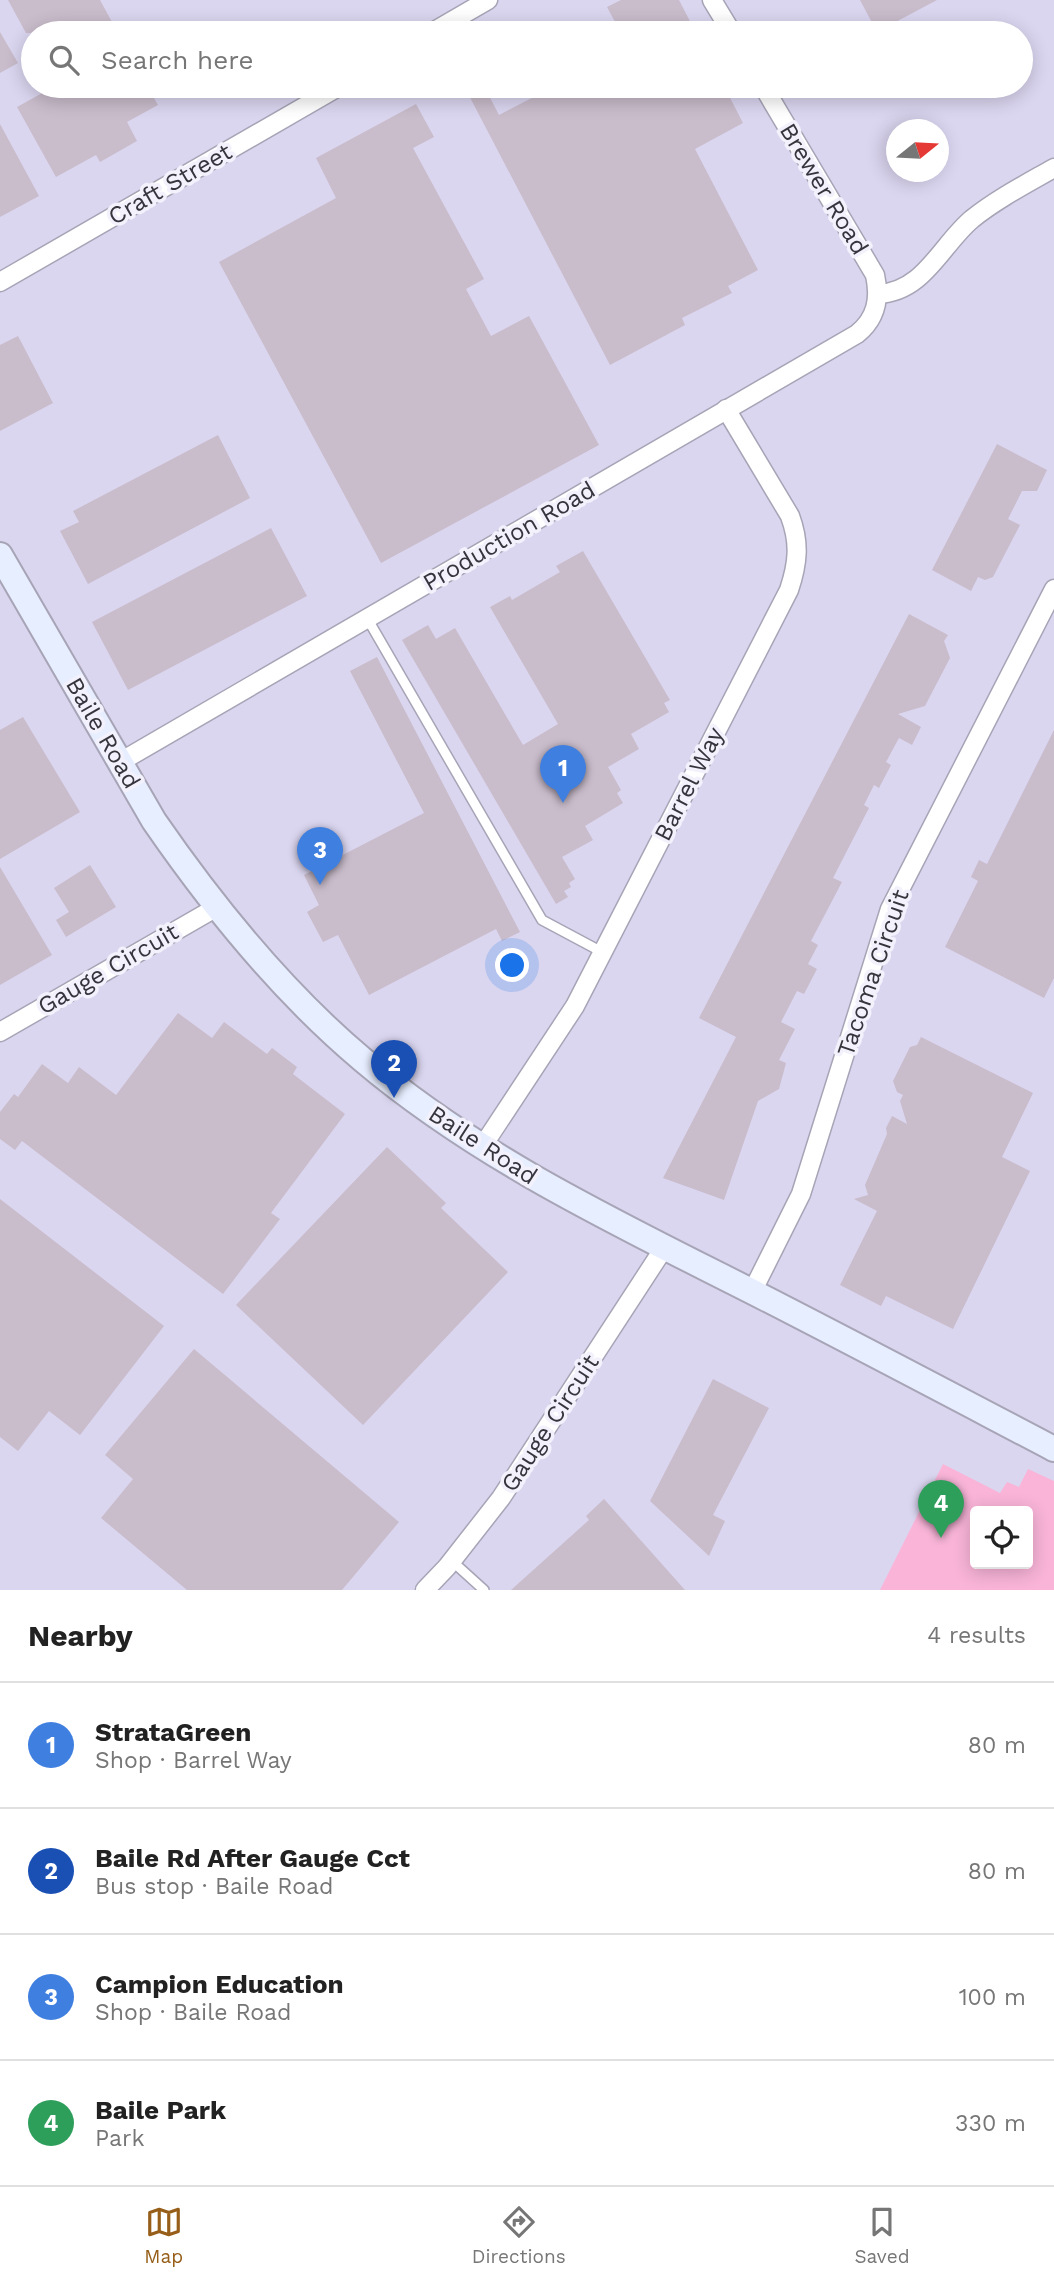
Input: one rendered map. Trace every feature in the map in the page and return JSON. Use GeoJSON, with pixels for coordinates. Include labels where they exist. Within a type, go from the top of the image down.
{"type":"FeatureCollection","features":[{"type":"Feature","properties":{"kind":"street"},"geometry":{"type":"LineString","coordinates":[[452,21],[488,0]]}},
{"type":"Feature","properties":{"kind":"street"},"geometry":{"type":"LineString","coordinates":[[712,0],[725,21]]}},
{"type":"Feature","properties":{"kind":"street","name":"Craft Street"},"geometry":{"type":"LineString","coordinates":[[0,282],[319,98]]}},
{"type":"Feature","properties":{"kind":"street","name":"Brewer Road"},"geometry":{"type":"LineString","coordinates":[[770,98],[875,275],[878,294]]}},
{"type":"Feature","properties":{"kind":"street"},"geometry":{"type":"LineString","coordinates":[[878,294],[889,294],[906,288],[922,276],[971,220],[1054,168]]}},
{"type":"Feature","properties":{"kind":"street","name":"Production Road"},"geometry":{"type":"LineString","coordinates":[[120,762],[857,334],[873,316],[878,294]]}},
{"type":"Feature","properties":{"kind":"street","name":"Barrel Way"},"geometry":{"type":"LineString","coordinates":[[482,1147],[564,1023],[789,590],[796,567],[797,534],[790,516],[726,409]]}},
{"type":"Feature","properties":{"kind":"street","name":"Baile Road"},"geometry":{"type":"LineString","coordinates":[[0,555],[155,821],[216,906],[290,990],[362,1059],[419,1104],[529,1176],[1054,1449]]}},
{"type":"Feature","properties":{"kind":"street","name":"Tacoma Circuit"},"geometry":{"type":"LineString","coordinates":[[752,1292],[802,1194],[890,909],[1054,589]]}},
{"type":"Feature","properties":{"kind":"street","name":"Gauge Circuit"},"geometry":{"type":"LineString","coordinates":[[0,1032],[216,906]]}},
{"type":"Feature","properties":{"kind":"street","name":"Gauge Circuit"},"geometry":{"type":"LineString","coordinates":[[430,1588],[501,1498],[664,1248]]}},
{"type":"Feature","properties":{"kind":"lane"},"geometry":{"type":"LineString","coordinates":[[367,618],[542,920],[602,952]]}},
{"type":"Feature","properties":{"kind":"lane"},"geometry":{"type":"LineString","coordinates":[[452,1560],[484,1590]]}},
{"type":"Feature","properties":{"kind":"shaded area"},"geometry":{"type":"Polygon","coordinates":[[[0,0],[1054,0],[1054,1590],[0,1590],[0,0]]]}},
{"type":"Feature","properties":{"kind":"shaded area"},"geometry":{"type":"Polygon","coordinates":[[[943,1464],[1000,1493],[1007,1482],[1019,1487],[1028,1469],[1054,1481],[1054,1590],[880,1590],[943,1464]]]}},
{"type":"Feature","properties":{"kind":"building"},"geometry":{"type":"Polygon","coordinates":[[[8,0],[100,0],[111,21],[21,21],[21,24],[8,0]]]}},
{"type":"Feature","properties":{"kind":"building"},"geometry":{"type":"Polygon","coordinates":[[[621,0],[679,0],[690,21],[615,21],[607,7],[621,0]]]}},
{"type":"Feature","properties":{"kind":"building"},"geometry":{"type":"Polygon","coordinates":[[[860,0],[937,0],[898,21],[871,21],[860,0]]]}},
{"type":"Feature","properties":{"kind":"building"},"geometry":{"type":"Polygon","coordinates":[[[0,32],[18,63],[0,73],[0,32]]]}},
{"type":"Feature","properties":{"kind":"building"},"geometry":{"type":"Polygon","coordinates":[[[33,98],[154,98],[158,105],[127,122],[137,141],[100,162],[96,155],[56,177],[17,107],[33,98]]]}},
{"type":"Feature","properties":{"kind":"building"},"geometry":{"type":"Polygon","coordinates":[[[470,98],[490,98],[499,115],[532,98],[730,98],[743,123],[695,149],[758,270],[728,286],[732,293],[682,318],[685,325],[610,365],[470,98]]]}},
{"type":"Feature","properties":{"kind":"building"},"geometry":{"type":"Polygon","coordinates":[[[416,104],[434,137],[413,148],[484,279],[466,289],[491,336],[529,316],[599,445],[381,563],[219,262],[336,198],[316,158],[416,104]]]}},
{"type":"Feature","properties":{"kind":"building"},"geometry":{"type":"Polygon","coordinates":[[[0,124],[39,196],[0,217],[0,124]]]}},
{"type":"Feature","properties":{"kind":"building"},"geometry":{"type":"Polygon","coordinates":[[[18,336],[53,403],[0,431],[0,345],[18,336]]]}},
{"type":"Feature","properties":{"kind":"building"},"geometry":{"type":"Polygon","coordinates":[[[218,435],[250,498],[88,584],[60,531],[79,522],[73,511],[218,435]]]}},
{"type":"Feature","properties":{"kind":"building"},"geometry":{"type":"Polygon","coordinates":[[[997,444],[1047,470],[1037,491],[1022,491],[1008,519],[1020,525],[993,577],[985,580],[978,577],[971,591],[932,570],[997,444]]]}},
{"type":"Feature","properties":{"kind":"building"},"geometry":{"type":"Polygon","coordinates":[[[271,528],[307,596],[128,690],[92,622],[271,528]]]}},
{"type":"Feature","properties":{"kind":"building"},"geometry":{"type":"Polygon","coordinates":[[[583,551],[670,700],[664,703],[669,712],[631,734],[639,749],[608,767],[621,790],[617,793],[623,803],[585,826],[593,840],[562,857],[575,879],[569,883],[571,887],[564,891],[568,897],[556,904],[402,640],[428,625],[436,639],[455,628],[523,745],[558,724],[490,607],[510,596],[512,600],[560,572],[556,566],[583,551]]]}},
{"type":"Feature","properties":{"kind":"building"},"geometry":{"type":"Polygon","coordinates":[[[909,614],[948,635],[944,641],[950,658],[925,706],[898,714],[921,727],[912,745],[899,738],[886,762],[891,765],[879,788],[874,785],[864,805],[869,808],[833,878],[842,882],[811,941],[818,945],[808,964],[817,969],[804,994],[797,991],[781,1022],[795,1029],[779,1060],[786,1063],[779,1089],[758,1101],[724,1200],[663,1178],[736,1037],[699,1018],[909,614]]]}},
{"type":"Feature","properties":{"kind":"building"},"geometry":{"type":"Polygon","coordinates":[[[377,657],[520,932],[502,941],[496,929],[369,995],[338,935],[323,942],[307,912],[319,905],[304,875],[424,813],[350,671],[377,657]]]}},
{"type":"Feature","properties":{"kind":"building"},"geometry":{"type":"Polygon","coordinates":[[[23,717],[80,812],[0,859],[0,730],[23,717]]]}},
{"type":"Feature","properties":{"kind":"building"},"geometry":{"type":"Polygon","coordinates":[[[1054,730],[1054,978],[1044,998],[945,947],[978,881],[971,877],[979,860],[987,864],[1054,730]]]}},
{"type":"Feature","properties":{"kind":"building"},"geometry":{"type":"Polygon","coordinates":[[[90,865],[116,907],[66,937],[56,920],[69,912],[54,888],[90,865]]]}},
{"type":"Feature","properties":{"kind":"building"},"geometry":{"type":"Polygon","coordinates":[[[0,867],[52,955],[0,985],[0,867]]]}},
{"type":"Feature","properties":{"kind":"building"},"geometry":{"type":"Polygon","coordinates":[[[178,1013],[212,1038],[224,1022],[267,1054],[272,1048],[297,1067],[293,1074],[345,1114],[271,1213],[280,1219],[223,1294],[22,1141],[15,1150],[0,1139],[0,1112],[14,1094],[18,1097],[42,1064],[68,1083],[79,1067],[116,1095],[178,1013]]]}},
{"type":"Feature","properties":{"kind":"building"},"geometry":{"type":"Polygon","coordinates":[[[921,1037],[1033,1093],[1002,1157],[1030,1171],[953,1329],[886,1296],[881,1306],[840,1285],[877,1211],[854,1199],[868,1195],[865,1185],[892,1116],[907,1124],[900,1101],[903,1095],[897,1092],[893,1081],[910,1047],[917,1045],[921,1037]]]}},
{"type":"Feature","properties":{"kind":"building"},"geometry":{"type":"Polygon","coordinates":[[[387,1147],[446,1203],[441,1208],[508,1272],[363,1425],[236,1305],[387,1147]]]}},
{"type":"Feature","properties":{"kind":"building"},"geometry":{"type":"Polygon","coordinates":[[[0,1199],[164,1326],[80,1435],[49,1411],[18,1451],[0,1437],[0,1199]]]}},
{"type":"Feature","properties":{"kind":"building"},"geometry":{"type":"Polygon","coordinates":[[[194,1349],[399,1522],[342,1590],[187,1590],[101,1518],[133,1479],[105,1455],[194,1349]]]}},
{"type":"Feature","properties":{"kind":"building"},"geometry":{"type":"Polygon","coordinates":[[[713,1379],[769,1408],[713,1515],[725,1521],[709,1556],[650,1501],[713,1379]]]}},
{"type":"Feature","properties":{"kind":"building"},"geometry":{"type":"Polygon","coordinates":[[[604,1499],[685,1590],[511,1590],[589,1520],[586,1516],[604,1499]]]}},
{"type":"Feature","properties":{"kind":"place","name":"StrataGreen"},"geometry":{"type":"Point","coordinates":[563,803]}},
{"type":"Feature","properties":{"kind":"place","name":"Campion Education"},"geometry":{"type":"Point","coordinates":[320,885]}},
{"type":"Feature","properties":{"kind":"place","name":"Baile Rd After Gauge Cct"},"geometry":{"type":"Point","coordinates":[394,1098]}},
{"type":"Feature","properties":{"kind":"place","name":"Baile Park"},"geometry":{"type":"Point","coordinates":[941,1538]}}]}
